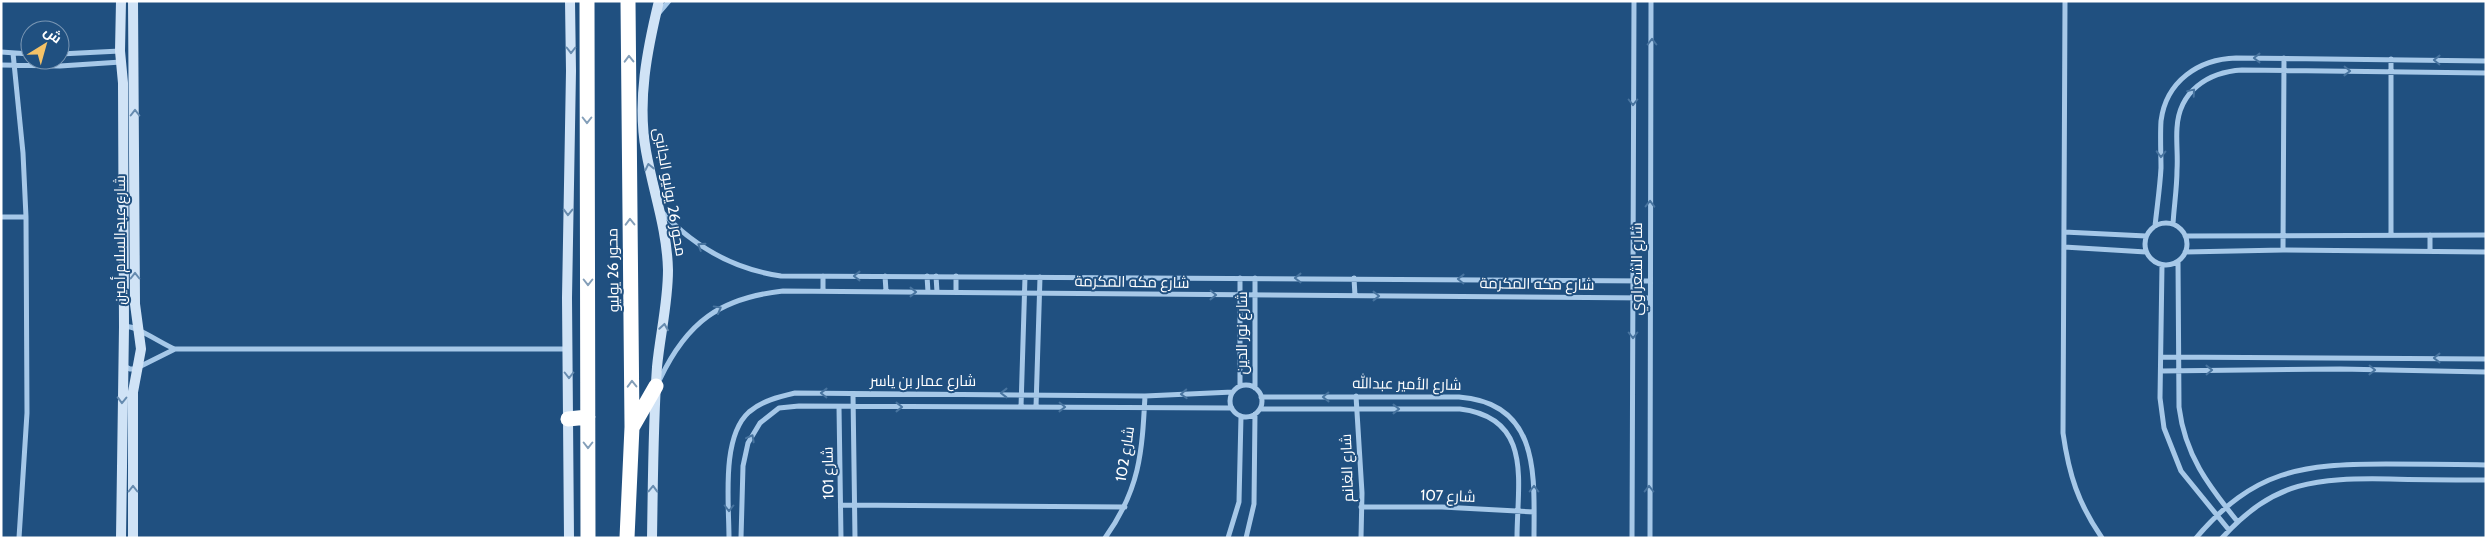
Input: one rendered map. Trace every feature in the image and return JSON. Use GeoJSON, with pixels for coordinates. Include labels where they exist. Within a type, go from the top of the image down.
{"type":"FeatureCollection","features":[{"type":"Feature","properties":{"kind":"highway","name":"محور 26 يوليو"},"geometry":{"type":"LineString","coordinates":[[587,1],[588,538]]}},
{"type":"Feature","properties":{"kind":"highway","name":"محور 26 يوليو"},"geometry":{"type":"LineString","coordinates":[[628,1],[632,427],[628,538]]}},
{"type":"Feature","properties":{"kind":"highway"},"geometry":{"type":"LineString","coordinates":[[632,427],[656,386]]}},
{"type":"Feature","properties":{"kind":"highway"},"geometry":{"type":"LineString","coordinates":[[568,418],[588,417]]}},
{"type":"Feature","properties":{"kind":"street","name":"شارع عبد السلام أمين"},"geometry":{"type":"LineString","coordinates":[[120,1],[124,327],[121,538]]}},
{"type":"Feature","properties":{"kind":"street","name":"شارع عبد السلام أمين"},"geometry":{"type":"LineString","coordinates":[[133,1],[135,304],[141,349],[133,392],[133,538]]}},
{"type":"Feature","properties":{"kind":"street"},"geometry":{"type":"LineString","coordinates":[[569,538],[567,251],[572,71],[570,1]]}},
{"type":"Feature","properties":{"kind":"street","name":"محور 26 يوليو الجانبى"},"geometry":{"type":"LineString","coordinates":[[652,538],[656,386],[668,290],[666,247],[661,211],[647,159],[642,122],[646,66],[659,1]]}},
{"type":"Feature","properties":{"kind":"street"},"geometry":{"type":"LineString","coordinates":[[655,18],[669,1]]}},
{"type":"Feature","properties":{"kind":"street","name":"شارع الشعراوي"},"geometry":{"type":"LineString","coordinates":[[1632,538],[1634,1]]}},
{"type":"Feature","properties":{"kind":"street","name":"شارع الشعراوي"},"geometry":{"type":"LineString","coordinates":[[1650,538],[1651,1]]}},
{"type":"Feature","properties":{"kind":"street"},"geometry":{"type":"LineString","coordinates":[[2065,1],[2063,433],[2068,468],[2078,497],[2102,538]]}},
{"type":"Feature","properties":{"kind":"street"},"geometry":{"type":"LineString","coordinates":[[70,54],[120,51]]}},
{"type":"Feature","properties":{"kind":"street"},"geometry":{"type":"LineString","coordinates":[[1,52],[20,53]]}},
{"type":"Feature","properties":{"kind":"street"},"geometry":{"type":"LineString","coordinates":[[13,53],[24,153],[26,217],[27,413],[19,538]]}},
{"type":"Feature","properties":{"kind":"street"},"geometry":{"type":"LineString","coordinates":[[2155,226],[2161,170],[2161,122],[2168,97],[2175,85],[2185,75],[2209,61],[2223,58],[2284,58],[2486,61]]}},
{"type":"Feature","properties":{"kind":"street"},"geometry":{"type":"LineString","coordinates":[[2283,250],[2284,58]]}},
{"type":"Feature","properties":{"kind":"street"},"geometry":{"type":"LineString","coordinates":[[2391,60],[2391,235]]}},
{"type":"Feature","properties":{"kind":"street"},"geometry":{"type":"LineString","coordinates":[[1,65],[122,62]]}},
{"type":"Feature","properties":{"kind":"street"},"geometry":{"type":"LineString","coordinates":[[2173,224],[2179,115],[2189,94],[2199,83],[2212,75],[2226,71],[2284,70],[2486,73]]}},
{"type":"Feature","properties":{"kind":"street","name":"شارع مكه المكرمة"},"geometry":{"type":"LineString","coordinates":[[661,211],[694,242],[730,262],[768,274],[823,276],[1649,281]]}},
{"type":"Feature","properties":{"kind":"street"},"geometry":{"type":"LineString","coordinates":[[1,217],[26,217]]}},
{"type":"Feature","properties":{"kind":"street"},"geometry":{"type":"LineString","coordinates":[[2173,224],[2181,229],[2185,236],[2185,252],[2178,261],[2162,265],[2150,258],[2146,252],[2146,236],[2155,226],[2173,224]]}},
{"type":"Feature","properties":{"kind":"street"},"geometry":{"type":"LineString","coordinates":[[2064,232],[2146,236]]}},
{"type":"Feature","properties":{"kind":"street"},"geometry":{"type":"LineString","coordinates":[[2185,236],[2283,234],[2486,236]]}},
{"type":"Feature","properties":{"kind":"street"},"geometry":{"type":"LineString","coordinates":[[2430,235],[2430,251]]}},
{"type":"Feature","properties":{"kind":"street"},"geometry":{"type":"LineString","coordinates":[[2064,247],[2146,252]]}},
{"type":"Feature","properties":{"kind":"street"},"geometry":{"type":"LineString","coordinates":[[2185,252],[2283,250],[2486,252]]}},
{"type":"Feature","properties":{"kind":"street"},"geometry":{"type":"LineString","coordinates":[[2178,261],[2179,407],[2185,438],[2197,468],[2237,521]]}},
{"type":"Feature","properties":{"kind":"street"},"geometry":{"type":"LineString","coordinates":[[2162,265],[2161,413],[2168,443],[2181,471],[2228,530]]}},
{"type":"Feature","properties":{"kind":"street"},"geometry":{"type":"LineString","coordinates":[[823,276],[823,291]]}},
{"type":"Feature","properties":{"kind":"street"},"geometry":{"type":"LineString","coordinates":[[885,276],[886,291]]}},
{"type":"Feature","properties":{"kind":"street"},"geometry":{"type":"LineString","coordinates":[[928,276],[928,292]]}},
{"type":"Feature","properties":{"kind":"street"},"geometry":{"type":"LineString","coordinates":[[936,276],[937,292]]}},
{"type":"Feature","properties":{"kind":"street"},"geometry":{"type":"LineString","coordinates":[[956,276],[956,292]]}},
{"type":"Feature","properties":{"kind":"street"},"geometry":{"type":"LineString","coordinates":[[1021,406],[1025,276]]}},
{"type":"Feature","properties":{"kind":"street"},"geometry":{"type":"LineString","coordinates":[[1036,406],[1040,276]]}},
{"type":"Feature","properties":{"kind":"street","name":"شارع نور الدين"},"geometry":{"type":"LineString","coordinates":[[1240,278],[1240,386]]}},
{"type":"Feature","properties":{"kind":"street","name":"شارع نور الدين"},"geometry":{"type":"LineString","coordinates":[[1254,278],[1255,388]]}},
{"type":"Feature","properties":{"kind":"street"},"geometry":{"type":"LineString","coordinates":[[1354,278],[1356,296]]}},
{"type":"Feature","properties":{"kind":"street","name":"شارع مكه المكرمة"},"geometry":{"type":"LineString","coordinates":[[656,386],[680,342],[696,323],[716,310],[737,300],[760,294],[886,291],[1240,296],[1649,298]]}},
{"type":"Feature","properties":{"kind":"street"},"geometry":{"type":"LineString","coordinates":[[124,327],[130,325],[175,349]]}},
{"type":"Feature","properties":{"kind":"street"},"geometry":{"type":"LineString","coordinates":[[123,364],[130,370],[175,349],[569,349]]}},
{"type":"Feature","properties":{"kind":"street"},"geometry":{"type":"LineString","coordinates":[[2161,357],[2486,358]]}},
{"type":"Feature","properties":{"kind":"street"},"geometry":{"type":"LineString","coordinates":[[2160,371],[2340,369],[2486,372]]}},
{"type":"Feature","properties":{"kind":"street"},"geometry":{"type":"LineString","coordinates":[[1228,538],[1239,502],[1241,416],[1232,408],[1230,400],[1233,392],[1240,386],[1255,388],[1261,397],[1260,409],[1254,414],[1241,416]]}},
{"type":"Feature","properties":{"kind":"street","name":"شارع عمار بن ياسر"},"geometry":{"type":"LineString","coordinates":[[729,538],[729,461],[734,435],[748,413],[770,399],[794,393],[1021,393],[1145,396],[1233,392]]}},
{"type":"Feature","properties":{"kind":"street","name":"شارع 101"},"geometry":{"type":"LineString","coordinates":[[853,394],[856,538]]}},
{"type":"Feature","properties":{"kind":"street","name":"شارع 102"},"geometry":{"type":"LineString","coordinates":[[1105,538],[1125,507],[1133,488],[1138,467],[1145,396]]}},
{"type":"Feature","properties":{"kind":"street","name":"شارع الغانم"},"geometry":{"type":"LineString","coordinates":[[1356,396],[1361,538]]}},
{"type":"Feature","properties":{"kind":"street","name":"شارع الأمير عبدالله"},"geometry":{"type":"LineString","coordinates":[[1261,397],[1460,397],[1474,398],[1488,403],[1512,419],[1525,437],[1532,457],[1534,538]]}},
{"type":"Feature","properties":{"kind":"street"},"geometry":{"type":"LineString","coordinates":[[1484,415],[1488,403]]}},
{"type":"Feature","properties":{"kind":"street","name":"شارع عمار بن ياسر"},"geometry":{"type":"LineString","coordinates":[[742,538],[742,466],[748,443],[760,423],[779,408],[799,406],[1036,406],[1144,409],[1232,408]]}},
{"type":"Feature","properties":{"kind":"street","name":"شارع 101"},"geometry":{"type":"LineString","coordinates":[[839,407],[841,538]]}},
{"type":"Feature","properties":{"kind":"street","name":"شارع الأمير عبدالله"},"geometry":{"type":"LineString","coordinates":[[1260,409],[1460,410],[1476,411],[1484,415],[1505,429],[1514,443],[1519,459],[1517,538]]}},
{"type":"Feature","properties":{"kind":"street"},"geometry":{"type":"LineString","coordinates":[[1246,538],[1254,504],[1254,414]]}},
{"type":"Feature","properties":{"kind":"street"},"geometry":{"type":"LineString","coordinates":[[2196,538],[2216,515],[2263,482],[2308,467],[2342,464],[2486,465]]}},
{"type":"Feature","properties":{"kind":"street"},"geometry":{"type":"LineString","coordinates":[[2222,538],[2237,521],[2270,497],[2292,487],[2316,481],[2362,478],[2486,480]]}},
{"type":"Feature","properties":{"kind":"street"},"geometry":{"type":"LineString","coordinates":[[729,483],[742,483]]}},
{"type":"Feature","properties":{"kind":"street"},"geometry":{"type":"LineString","coordinates":[[841,505],[1125,507]]}},
{"type":"Feature","properties":{"kind":"street","name":"شارع 107"},"geometry":{"type":"LineString","coordinates":[[1361,507],[1442,507],[1534,512]]}}]}
